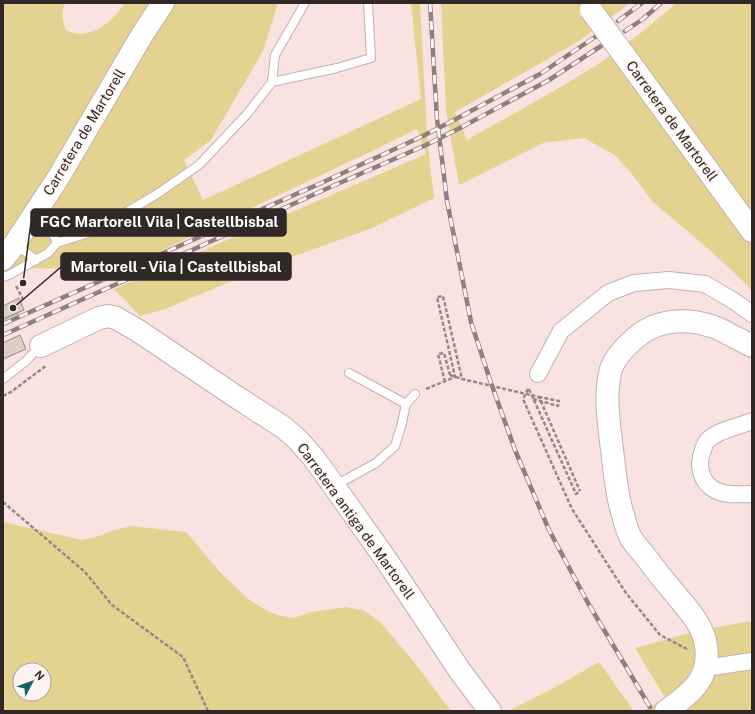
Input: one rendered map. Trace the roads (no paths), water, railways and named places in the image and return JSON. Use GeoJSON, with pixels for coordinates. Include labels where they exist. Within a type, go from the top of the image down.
{"type":"FeatureCollection","features":[{"type":"Feature","properties":{"kind":"street","name":"Carretera de Martorell"},"geometry":{"type":"LineString","coordinates":[[8,263],[34,215],[58,178],[142,35],[163,3]]}},
{"type":"Feature","properties":{"kind":"street","name":"Carretera de Martorell"},"geometry":{"type":"LineString","coordinates":[[587,5],[752,231]]}},
{"type":"Feature","properties":{"kind":"street"},"geometry":{"type":"LineString","coordinates":[[538,374],[561,331],[608,293],[634,283],[669,280],[705,284],[734,301],[752,314]]}},
{"type":"Feature","properties":{"kind":"street","name":"Carretera antiga de Martorell"},"geometry":{"type":"LineString","coordinates":[[41,346],[99,318],[108,316],[116,318],[137,330],[283,427],[297,439],[313,457],[391,567],[460,671],[490,711]]}},
{"type":"Feature","properties":{"kind":"street"},"geometry":{"type":"LineString","coordinates":[[666,711],[681,700],[700,682],[706,664],[704,640],[699,626],[691,613],[631,538],[623,518],[619,502],[608,414],[609,378],[612,368],[621,352],[647,329],[658,324],[680,320],[694,321],[712,326],[752,346]]}},
{"type":"Feature","properties":{"kind":"street"},"geometry":{"type":"LineString","coordinates":[[752,421],[717,434],[706,442],[699,463],[702,477],[716,490],[728,494],[752,494]]}},
{"type":"Feature","properties":{"kind":"street"},"geometry":{"type":"LineString","coordinates":[[706,664],[752,661]]}},
{"type":"Feature","properties":{"kind":"lane"},"geometry":{"type":"LineString","coordinates":[[8,263],[36,260],[48,253],[57,243],[95,231],[157,194],[199,164],[247,114],[272,82],[275,55],[305,3]]}},
{"type":"Feature","properties":{"kind":"lane"},"geometry":{"type":"LineString","coordinates":[[272,82],[337,68],[371,58],[368,3]]}},
{"type":"Feature","properties":{"kind":"lane"},"geometry":{"type":"LineString","coordinates":[[34,215],[54,236],[57,243]]}},
{"type":"Feature","properties":{"kind":"lane"},"geometry":{"type":"LineString","coordinates":[[8,263],[23,250],[36,260]]}},
{"type":"Feature","properties":{"kind":"lane"},"geometry":{"type":"LineString","coordinates":[[3,379],[26,361],[41,346]]}},
{"type":"Feature","properties":{"kind":"lane"},"geometry":{"type":"LineString","coordinates":[[349,373],[406,404]]}},
{"type":"Feature","properties":{"kind":"lane"},"geometry":{"type":"LineString","coordinates":[[333,486],[376,463],[395,446],[406,404],[415,394]]}},
{"type":"Feature","properties":{"kind":"railway"},"geometry":{"type":"LineString","coordinates":[[430,3],[437,119],[447,201],[471,322],[515,450],[549,530],[588,603],[650,707]]}},
{"type":"Feature","properties":{"kind":"railway"},"geometry":{"type":"LineString","coordinates":[[618,21],[642,3]]}},
{"type":"Feature","properties":{"kind":"railway"},"geometry":{"type":"LineString","coordinates":[[625,31],[643,19],[661,3]]}},
{"type":"Feature","properties":{"kind":"railway"},"geometry":{"type":"LineString","coordinates":[[3,324],[319,184],[423,136],[540,74],[595,37]]}},
{"type":"Feature","properties":{"kind":"railway"},"geometry":{"type":"LineString","coordinates":[[3,335],[426,145],[549,80],[601,46]]}},
{"type":"Feature","properties":{"kind":"place","name":"FGC Martorell Vila | Castellbisbal"},"geometry":{"type":"Point","coordinates":[23,283]}},
{"type":"Feature","properties":{"kind":"place","name":"Martorell - Vila | Castellbisbal"},"geometry":{"type":"Point","coordinates":[13,308]}}]}
